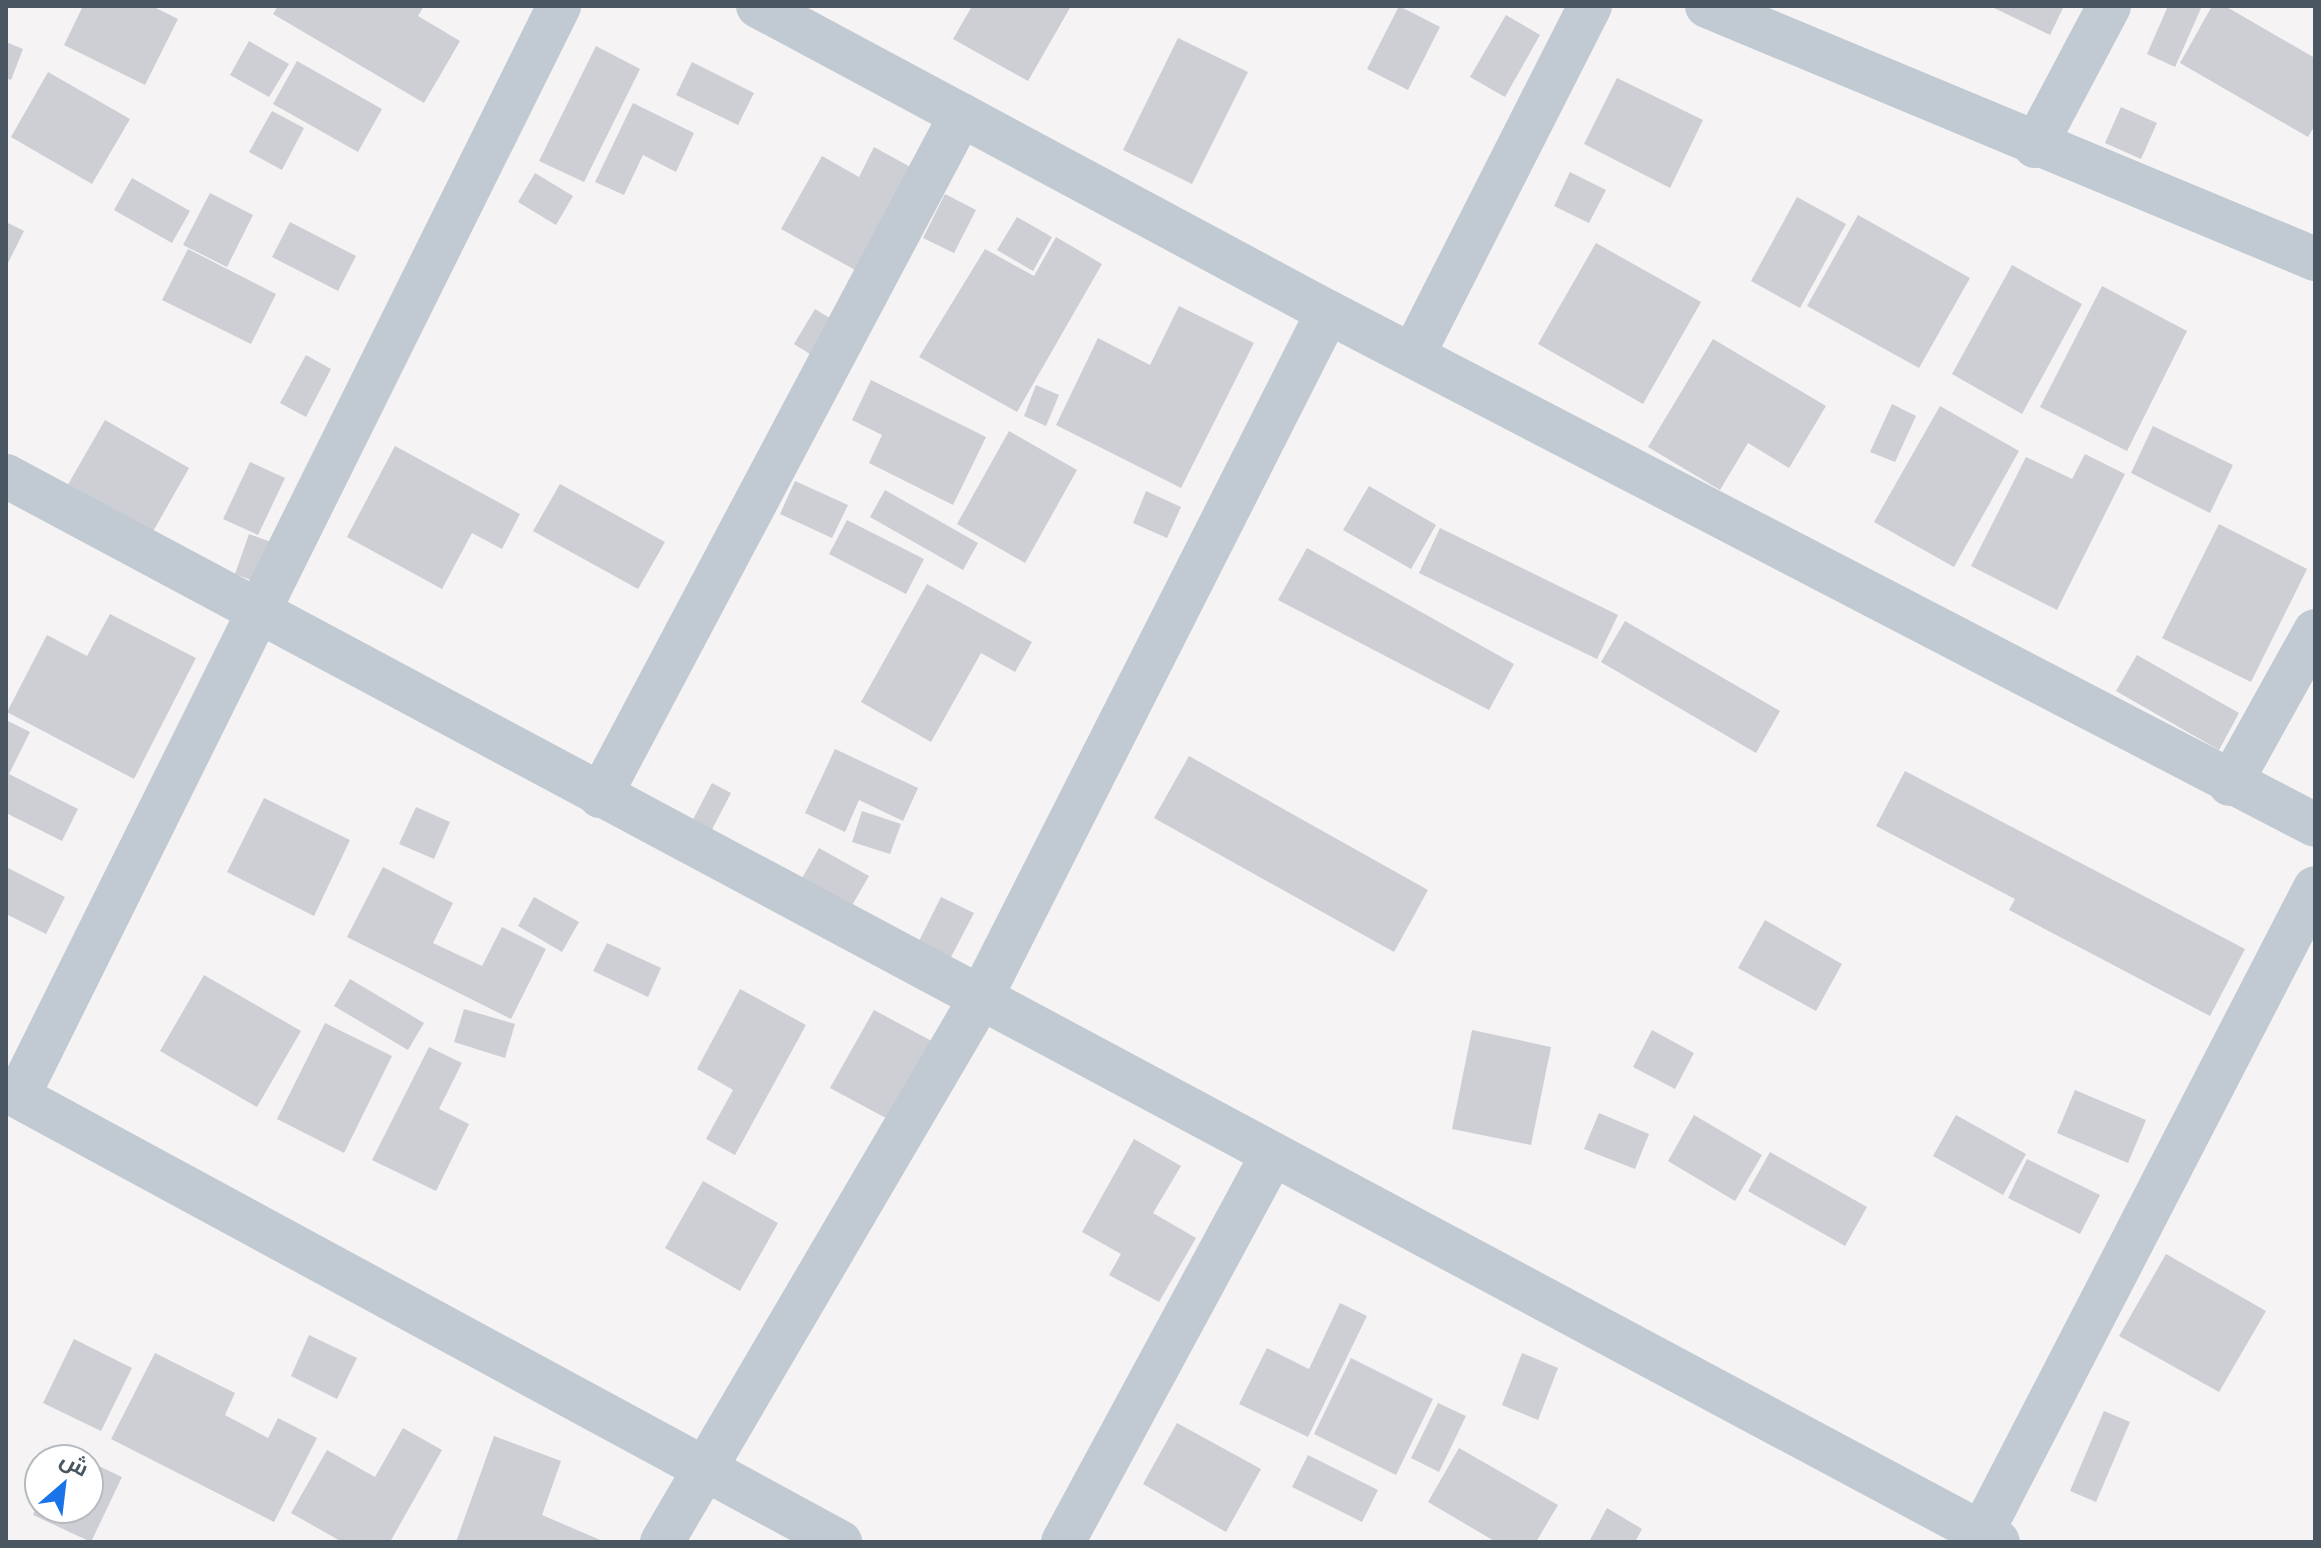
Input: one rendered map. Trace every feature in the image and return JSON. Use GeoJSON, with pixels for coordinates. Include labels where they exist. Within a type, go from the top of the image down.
{"type":"FeatureCollection","features":[{"type":"Feature","properties":{"kind":"street"},"geometry":{"type":"LineString","coordinates":[[559,6],[263,613],[12,1093],[840,1542]]}},
{"type":"Feature","properties":{"kind":"street"},"geometry":{"type":"LineString","coordinates":[[758,6],[1328,312],[1414,353],[2230,784],[2315,825]]}},
{"type":"Feature","properties":{"kind":"street"},"geometry":{"type":"LineString","coordinates":[[1414,353],[1590,6]]}},
{"type":"Feature","properties":{"kind":"street"},"geometry":{"type":"LineString","coordinates":[[1707,6],[2035,146],[2315,259]]}},
{"type":"Feature","properties":{"kind":"street"},"geometry":{"type":"LineString","coordinates":[[2035,146],[2109,6]]}},
{"type":"Feature","properties":{"kind":"street"},"geometry":{"type":"LineString","coordinates":[[600,796],[961,115]]}},
{"type":"Feature","properties":{"kind":"street"},"geometry":{"type":"LineString","coordinates":[[662,1542],[702,1468],[979,1001],[1328,312]]}},
{"type":"Feature","properties":{"kind":"street"},"geometry":{"type":"LineString","coordinates":[[6,476],[1986,1539],[2315,888]]}},
{"type":"Feature","properties":{"kind":"street"},"geometry":{"type":"LineString","coordinates":[[2230,784],[2315,631]]}},
{"type":"Feature","properties":{"kind":"street"},"geometry":{"type":"LineString","coordinates":[[1063,1542],[1272,1156]]}},
{"type":"Feature","properties":{"kind":"building"},"geometry":{"type":"Polygon","coordinates":[[[83,6],[152,6],[178,19],[145,85],[64,45],[83,6]]]}},
{"type":"Feature","properties":{"kind":"building"},"geometry":{"type":"Polygon","coordinates":[[[278,6],[424,6],[418,16],[460,41],[424,103],[273,14],[278,6]]]}},
{"type":"Feature","properties":{"kind":"building"},"geometry":{"type":"Polygon","coordinates":[[[972,6],[1071,6],[1028,81],[953,39],[972,6]]]}},
{"type":"Feature","properties":{"kind":"building"},"geometry":{"type":"Polygon","coordinates":[[[1399,6],[1440,27],[1408,90],[1367,69],[1399,6]]]}},
{"type":"Feature","properties":{"kind":"building"},"geometry":{"type":"Polygon","coordinates":[[[1990,6],[2064,6],[2050,35],[1990,6]]]}},
{"type":"Feature","properties":{"kind":"building"},"geometry":{"type":"Polygon","coordinates":[[[2168,6],[2202,6],[2175,67],[2147,54],[2168,6]]]}},
{"type":"Feature","properties":{"kind":"building"},"geometry":{"type":"Polygon","coordinates":[[[2212,6],[2225,6],[2315,58],[2315,125],[2308,137],[2180,63],[2212,6]]]}},
{"type":"Feature","properties":{"kind":"building"},"geometry":{"type":"Polygon","coordinates":[[[1506,15],[1540,35],[1505,97],[1470,77],[1506,15]]]}},
{"type":"Feature","properties":{"kind":"building"},"geometry":{"type":"Polygon","coordinates":[[[1178,38],[1248,72],[1192,184],[1123,150],[1178,38]]]}},
{"type":"Feature","properties":{"kind":"building"},"geometry":{"type":"Polygon","coordinates":[[[249,41],[289,64],[269,97],[230,75],[249,41]]]}},
{"type":"Feature","properties":{"kind":"building"},"geometry":{"type":"Polygon","coordinates":[[[6,42],[23,49],[11,80],[6,78],[6,42]]]}},
{"type":"Feature","properties":{"kind":"building"},"geometry":{"type":"Polygon","coordinates":[[[596,46],[640,69],[584,182],[539,161],[596,46]]]}},
{"type":"Feature","properties":{"kind":"building"},"geometry":{"type":"Polygon","coordinates":[[[297,61],[382,109],[358,152],[273,104],[297,61]]]}},
{"type":"Feature","properties":{"kind":"building"},"geometry":{"type":"Polygon","coordinates":[[[692,62],[754,93],[738,125],[676,95],[692,62]]]}},
{"type":"Feature","properties":{"kind":"building"},"geometry":{"type":"Polygon","coordinates":[[[48,72],[130,119],[92,184],[11,137],[48,72]]]}},
{"type":"Feature","properties":{"kind":"building"},"geometry":{"type":"Polygon","coordinates":[[[1617,78],[1703,120],[1670,188],[1584,144],[1617,78]]]}},
{"type":"Feature","properties":{"kind":"building"},"geometry":{"type":"Polygon","coordinates":[[[633,103],[694,133],[676,172],[643,155],[624,195],[595,182],[633,103]]]}},
{"type":"Feature","properties":{"kind":"building"},"geometry":{"type":"Polygon","coordinates":[[[2121,107],[2157,123],[2141,159],[2105,143],[2121,107]]]}},
{"type":"Feature","properties":{"kind":"building"},"geometry":{"type":"Polygon","coordinates":[[[272,111],[304,128],[282,170],[249,152],[272,111]]]}},
{"type":"Feature","properties":{"kind":"building"},"geometry":{"type":"Polygon","coordinates":[[[874,147],[914,169],[857,271],[781,229],[822,156],[859,177],[874,147]]]}},
{"type":"Feature","properties":{"kind":"building"},"geometry":{"type":"Polygon","coordinates":[[[1570,172],[1606,190],[1589,223],[1554,206],[1570,172]]]}},
{"type":"Feature","properties":{"kind":"building"},"geometry":{"type":"Polygon","coordinates":[[[535,173],[573,196],[556,225],[518,202],[535,173]]]}},
{"type":"Feature","properties":{"kind":"building"},"geometry":{"type":"Polygon","coordinates":[[[132,178],[190,211],[172,243],[114,210],[132,178]]]}},
{"type":"Feature","properties":{"kind":"building"},"geometry":{"type":"Polygon","coordinates":[[[210,193],[253,215],[227,267],[183,245],[210,193]]]}},
{"type":"Feature","properties":{"kind":"building"},"geometry":{"type":"Polygon","coordinates":[[[945,194],[976,210],[954,253],[923,238],[945,194]]]}},
{"type":"Feature","properties":{"kind":"building"},"geometry":{"type":"Polygon","coordinates":[[[1797,197],[1846,224],[1800,308],[1751,281],[1797,197]]]}},
{"type":"Feature","properties":{"kind":"building"},"geometry":{"type":"Polygon","coordinates":[[[1858,215],[1970,278],[1919,368],[1807,306],[1858,215]]]}},
{"type":"Feature","properties":{"kind":"building"},"geometry":{"type":"Polygon","coordinates":[[[1017,217],[1052,237],[1033,271],[997,250],[1017,217]]]}},
{"type":"Feature","properties":{"kind":"building"},"geometry":{"type":"Polygon","coordinates":[[[6,222],[24,231],[6,267],[6,222]]]}},
{"type":"Feature","properties":{"kind":"building"},"geometry":{"type":"Polygon","coordinates":[[[290,222],[356,256],[338,291],[272,257],[290,222]]]}},
{"type":"Feature","properties":{"kind":"building"},"geometry":{"type":"Polygon","coordinates":[[[1056,237],[1102,264],[1017,412],[919,357],[985,249],[1034,276],[1056,237]]]}},
{"type":"Feature","properties":{"kind":"building"},"geometry":{"type":"Polygon","coordinates":[[[1596,243],[1701,302],[1643,404],[1538,344],[1596,243]]]}},
{"type":"Feature","properties":{"kind":"building"},"geometry":{"type":"Polygon","coordinates":[[[188,249],[276,294],[251,344],[162,300],[188,249]]]}},
{"type":"Feature","properties":{"kind":"building"},"geometry":{"type":"Polygon","coordinates":[[[2012,265],[2082,304],[2022,414],[1952,374],[2012,265]]]}},
{"type":"Feature","properties":{"kind":"building"},"geometry":{"type":"Polygon","coordinates":[[[2102,286],[2187,331],[2127,451],[2040,407],[2102,286]]]}},
{"type":"Feature","properties":{"kind":"building"},"geometry":{"type":"Polygon","coordinates":[[[1179,306],[1254,343],[1181,488],[1056,425],[1098,338],[1150,365],[1179,306]]]}},
{"type":"Feature","properties":{"kind":"building"},"geometry":{"type":"Polygon","coordinates":[[[815,309],[839,324],[818,359],[794,344],[815,309]]]}},
{"type":"Feature","properties":{"kind":"building"},"geometry":{"type":"Polygon","coordinates":[[[1713,339],[1826,406],[1789,468],[1748,443],[1720,490],[1648,447],[1713,339]]]}},
{"type":"Feature","properties":{"kind":"building"},"geometry":{"type":"Polygon","coordinates":[[[306,355],[331,369],[306,417],[280,403],[306,355]]]}},
{"type":"Feature","properties":{"kind":"building"},"geometry":{"type":"Polygon","coordinates":[[[871,380],[986,437],[953,505],[869,463],[882,435],[852,420],[871,380]]]}},
{"type":"Feature","properties":{"kind":"building"},"geometry":{"type":"Polygon","coordinates":[[[1036,385],[1059,395],[1046,426],[1024,416],[1036,385]]]}},
{"type":"Feature","properties":{"kind":"building"},"geometry":{"type":"Polygon","coordinates":[[[1892,404],[1916,416],[1895,462],[1870,452],[1892,404]]]}},
{"type":"Feature","properties":{"kind":"building"},"geometry":{"type":"Polygon","coordinates":[[[1940,406],[2019,451],[1954,567],[1874,522],[1940,406]]]}},
{"type":"Feature","properties":{"kind":"building"},"geometry":{"type":"Polygon","coordinates":[[[105,420],[189,468],[151,535],[66,488],[105,420]]]}},
{"type":"Feature","properties":{"kind":"building"},"geometry":{"type":"Polygon","coordinates":[[[2153,426],[2233,465],[2210,513],[2131,473],[2153,426]]]}},
{"type":"Feature","properties":{"kind":"building"},"geometry":{"type":"Polygon","coordinates":[[[1009,431],[1077,470],[1025,563],[957,524],[1009,431]]]}},
{"type":"Feature","properties":{"kind":"building"},"geometry":{"type":"Polygon","coordinates":[[[395,446],[520,514],[502,549],[472,533],[442,589],[347,537],[395,446]]]}},
{"type":"Feature","properties":{"kind":"building"},"geometry":{"type":"Polygon","coordinates":[[[2085,454],[2125,474],[2057,610],[1971,566],[2026,457],[2072,479],[2085,454]]]}},
{"type":"Feature","properties":{"kind":"building"},"geometry":{"type":"Polygon","coordinates":[[[250,462],[285,478],[258,535],[223,519],[250,462]]]}},
{"type":"Feature","properties":{"kind":"building"},"geometry":{"type":"Polygon","coordinates":[[[795,481],[848,505],[832,538],[780,514],[795,481]]]}},
{"type":"Feature","properties":{"kind":"building"},"geometry":{"type":"Polygon","coordinates":[[[560,484],[665,542],[638,589],[533,531],[560,484]]]}},
{"type":"Feature","properties":{"kind":"building"},"geometry":{"type":"Polygon","coordinates":[[[1369,486],[1436,525],[1411,569],[1343,530],[1369,486]]]}},
{"type":"Feature","properties":{"kind":"building"},"geometry":{"type":"Polygon","coordinates":[[[885,490],[978,543],[963,570],[870,517],[885,490]]]}},
{"type":"Feature","properties":{"kind":"building"},"geometry":{"type":"Polygon","coordinates":[[[1146,491],[1181,507],[1167,538],[1133,523],[1146,491]]]}},
{"type":"Feature","properties":{"kind":"building"},"geometry":{"type":"Polygon","coordinates":[[[847,520],[924,559],[906,594],[829,554],[847,520]]]}},
{"type":"Feature","properties":{"kind":"building"},"geometry":{"type":"Polygon","coordinates":[[[2219,524],[2307,569],[2251,682],[2162,638],[2219,524]]]}},
{"type":"Feature","properties":{"kind":"building"},"geometry":{"type":"Polygon","coordinates":[[[1440,528],[1618,615],[1597,659],[1419,573],[1440,528]]]}},
{"type":"Feature","properties":{"kind":"building"},"geometry":{"type":"Polygon","coordinates":[[[249,534],[279,545],[264,585],[235,574],[249,534]]]}},
{"type":"Feature","properties":{"kind":"building"},"geometry":{"type":"Polygon","coordinates":[[[1307,548],[1514,664],[1489,710],[1278,600],[1307,548]]]}},
{"type":"Feature","properties":{"kind":"building"},"geometry":{"type":"Polygon","coordinates":[[[927,584],[1032,642],[1015,672],[981,653],[931,742],[861,702],[927,584]]]}},
{"type":"Feature","properties":{"kind":"building"},"geometry":{"type":"Polygon","coordinates":[[[110,614],[196,658],[134,779],[7,712],[47,635],[87,656],[110,614]]]}},
{"type":"Feature","properties":{"kind":"building"},"geometry":{"type":"Polygon","coordinates":[[[1625,621],[1780,711],[1756,753],[1601,662],[1625,621]]]}},
{"type":"Feature","properties":{"kind":"building"},"geometry":{"type":"Polygon","coordinates":[[[2137,655],[2239,713],[2219,750],[2116,691],[2137,655]]]}},
{"type":"Feature","properties":{"kind":"building"},"geometry":{"type":"Polygon","coordinates":[[[6,720],[30,732],[9,774],[78,809],[62,841],[6,813],[6,720]]]}},
{"type":"Feature","properties":{"kind":"building"},"geometry":{"type":"Polygon","coordinates":[[[835,749],[918,788],[903,821],[859,800],[845,832],[805,813],[835,749]]]}},
{"type":"Feature","properties":{"kind":"building"},"geometry":{"type":"Polygon","coordinates":[[[1189,756],[1428,890],[1394,952],[1154,818],[1189,756]]]}},
{"type":"Feature","properties":{"kind":"building"},"geometry":{"type":"Polygon","coordinates":[[[1905,771],[2245,949],[2210,1016],[2009,910],[2015,899],[1876,826],[1905,771]]]}},
{"type":"Feature","properties":{"kind":"building"},"geometry":{"type":"Polygon","coordinates":[[[712,783],[731,793],[707,839],[688,829],[712,783]]]}},
{"type":"Feature","properties":{"kind":"building"},"geometry":{"type":"Polygon","coordinates":[[[264,798],[350,840],[314,916],[227,872],[264,798]]]}},
{"type":"Feature","properties":{"kind":"building"},"geometry":{"type":"Polygon","coordinates":[[[416,807],[450,822],[434,859],[399,844],[416,807]]]}},
{"type":"Feature","properties":{"kind":"building"},"geometry":{"type":"Polygon","coordinates":[[[862,811],[901,824],[890,854],[852,842],[862,811]]]}},
{"type":"Feature","properties":{"kind":"building"},"geometry":{"type":"Polygon","coordinates":[[[819,848],[869,876],[851,907],[801,880],[819,848]]]}},
{"type":"Feature","properties":{"kind":"building"},"geometry":{"type":"Polygon","coordinates":[[[6,867],[65,897],[46,934],[6,914],[6,867]]]}},
{"type":"Feature","properties":{"kind":"building"},"geometry":{"type":"Polygon","coordinates":[[[383,867],[453,903],[433,943],[482,966],[502,927],[546,949],[511,1019],[347,937],[383,867]]]}},
{"type":"Feature","properties":{"kind":"building"},"geometry":{"type":"Polygon","coordinates":[[[534,897],[579,922],[562,952],[518,926],[534,897]]]}},
{"type":"Feature","properties":{"kind":"building"},"geometry":{"type":"Polygon","coordinates":[[[941,897],[974,913],[950,959],[918,943],[941,897]]]}},
{"type":"Feature","properties":{"kind":"building"},"geometry":{"type":"Polygon","coordinates":[[[1765,920],[1842,964],[1816,1011],[1738,968],[1765,920]]]}},
{"type":"Feature","properties":{"kind":"building"},"geometry":{"type":"Polygon","coordinates":[[[607,943],[661,968],[648,997],[593,971],[607,943]]]}},
{"type":"Feature","properties":{"kind":"building"},"geometry":{"type":"Polygon","coordinates":[[[204,975],[301,1031],[257,1107],[160,1051],[204,975]]]}},
{"type":"Feature","properties":{"kind":"building"},"geometry":{"type":"Polygon","coordinates":[[[350,979],[424,1023],[408,1050],[334,1006],[350,979]]]}},
{"type":"Feature","properties":{"kind":"building"},"geometry":{"type":"Polygon","coordinates":[[[740,989],[806,1025],[735,1155],[706,1139],[733,1090],[697,1069],[740,989]]]}},
{"type":"Feature","properties":{"kind":"building"},"geometry":{"type":"Polygon","coordinates":[[[464,1009],[515,1024],[505,1058],[454,1042],[464,1009]]]}},
{"type":"Feature","properties":{"kind":"building"},"geometry":{"type":"Polygon","coordinates":[[[874,1010],[941,1046],[897,1124],[830,1088],[874,1010]]]}},
{"type":"Feature","properties":{"kind":"building"},"geometry":{"type":"Polygon","coordinates":[[[325,1023],[392,1056],[344,1153],[277,1119],[325,1023]]]}},
{"type":"Feature","properties":{"kind":"building"},"geometry":{"type":"Polygon","coordinates":[[[1472,1030],[1551,1047],[1531,1145],[1452,1129],[1472,1030]]]}},
{"type":"Feature","properties":{"kind":"building"},"geometry":{"type":"Polygon","coordinates":[[[1652,1030],[1694,1053],[1675,1089],[1633,1067],[1652,1030]]]}},
{"type":"Feature","properties":{"kind":"building"},"geometry":{"type":"Polygon","coordinates":[[[429,1047],[462,1063],[439,1109],[469,1124],[436,1191],[372,1160],[429,1047]]]}},
{"type":"Feature","properties":{"kind":"building"},"geometry":{"type":"Polygon","coordinates":[[[2075,1090],[2146,1120],[2128,1163],[2057,1133],[2075,1090]]]}},
{"type":"Feature","properties":{"kind":"building"},"geometry":{"type":"Polygon","coordinates":[[[1599,1113],[1649,1134],[1635,1169],[1584,1149],[1599,1113]]]}},
{"type":"Feature","properties":{"kind":"building"},"geometry":{"type":"Polygon","coordinates":[[[1694,1115],[1762,1155],[1735,1201],[1668,1161],[1694,1115]]]}},
{"type":"Feature","properties":{"kind":"building"},"geometry":{"type":"Polygon","coordinates":[[[1956,1115],[2026,1154],[2003,1195],[1933,1156],[1956,1115]]]}},
{"type":"Feature","properties":{"kind":"building"},"geometry":{"type":"Polygon","coordinates":[[[1134,1139],[1181,1166],[1153,1213],[1196,1238],[1159,1302],[1109,1275],[1121,1254],[1082,1232],[1134,1139]]]}},
{"type":"Feature","properties":{"kind":"building"},"geometry":{"type":"Polygon","coordinates":[[[1770,1152],[1867,1207],[1845,1246],[1748,1191],[1770,1152]]]}},
{"type":"Feature","properties":{"kind":"building"},"geometry":{"type":"Polygon","coordinates":[[[2027,1159],[2100,1195],[2080,1234],[2008,1198],[2027,1159]]]}},
{"type":"Feature","properties":{"kind":"building"},"geometry":{"type":"Polygon","coordinates":[[[703,1181],[778,1223],[740,1291],[665,1248],[703,1181]]]}},
{"type":"Feature","properties":{"kind":"building"},"geometry":{"type":"Polygon","coordinates":[[[2166,1254],[2266,1311],[2219,1392],[2119,1336],[2166,1254]]]}},
{"type":"Feature","properties":{"kind":"building"},"geometry":{"type":"Polygon","coordinates":[[[1340,1303],[1367,1316],[1308,1437],[1239,1404],[1267,1348],[1309,1369],[1340,1303]]]}},
{"type":"Feature","properties":{"kind":"building"},"geometry":{"type":"Polygon","coordinates":[[[309,1335],[357,1358],[337,1399],[291,1376],[309,1335]]]}},
{"type":"Feature","properties":{"kind":"building"},"geometry":{"type":"Polygon","coordinates":[[[74,1339],[132,1368],[101,1431],[43,1403],[74,1339]]]}},
{"type":"Feature","properties":{"kind":"building"},"geometry":{"type":"Polygon","coordinates":[[[155,1353],[235,1393],[225,1415],[268,1438],[278,1418],[317,1438],[274,1522],[111,1439],[155,1353]]]}},
{"type":"Feature","properties":{"kind":"building"},"geometry":{"type":"Polygon","coordinates":[[[1522,1353],[1558,1368],[1538,1420],[1502,1405],[1522,1353]]]}},
{"type":"Feature","properties":{"kind":"building"},"geometry":{"type":"Polygon","coordinates":[[[1351,1358],[1433,1399],[1396,1475],[1314,1434],[1351,1358]]]}},
{"type":"Feature","properties":{"kind":"building"},"geometry":{"type":"Polygon","coordinates":[[[1438,1403],[1466,1416],[1439,1472],[1411,1458],[1438,1403]]]}},
{"type":"Feature","properties":{"kind":"building"},"geometry":{"type":"Polygon","coordinates":[[[2104,1411],[2130,1422],[2096,1502],[2070,1491],[2104,1411]]]}},
{"type":"Feature","properties":{"kind":"building"},"geometry":{"type":"Polygon","coordinates":[[[1177,1423],[1261,1469],[1226,1532],[1143,1484],[1177,1423]]]}},
{"type":"Feature","properties":{"kind":"building"},"geometry":{"type":"Polygon","coordinates":[[[403,1428],[442,1450],[390,1542],[342,1542],[291,1513],[327,1450],[375,1477],[403,1428]]]}},
{"type":"Feature","properties":{"kind":"building"},"geometry":{"type":"Polygon","coordinates":[[[494,1436],[561,1461],[542,1515],[605,1542],[456,1542],[494,1436]]]}},
{"type":"Feature","properties":{"kind":"building"},"geometry":{"type":"Polygon","coordinates":[[[1459,1448],[1558,1505],[1536,1542],[1496,1542],[1428,1502],[1459,1448]]]}},
{"type":"Feature","properties":{"kind":"building"},"geometry":{"type":"Polygon","coordinates":[[[1308,1455],[1378,1490],[1362,1522],[1292,1487],[1308,1455]]]}},
{"type":"Feature","properties":{"kind":"building"},"geometry":{"type":"Polygon","coordinates":[[[104,1469],[122,1477],[104,1515],[104,1469]]]}},
{"type":"Feature","properties":{"kind":"building"},"geometry":{"type":"Polygon","coordinates":[[[1607,1508],[1642,1529],[1635,1542],[1589,1542],[1607,1508]]]}},
{"type":"Feature","properties":{"kind":"building"},"geometry":{"type":"Polygon","coordinates":[[[52,1524],[100,1524],[91,1542],[52,1524]]]}}]}
